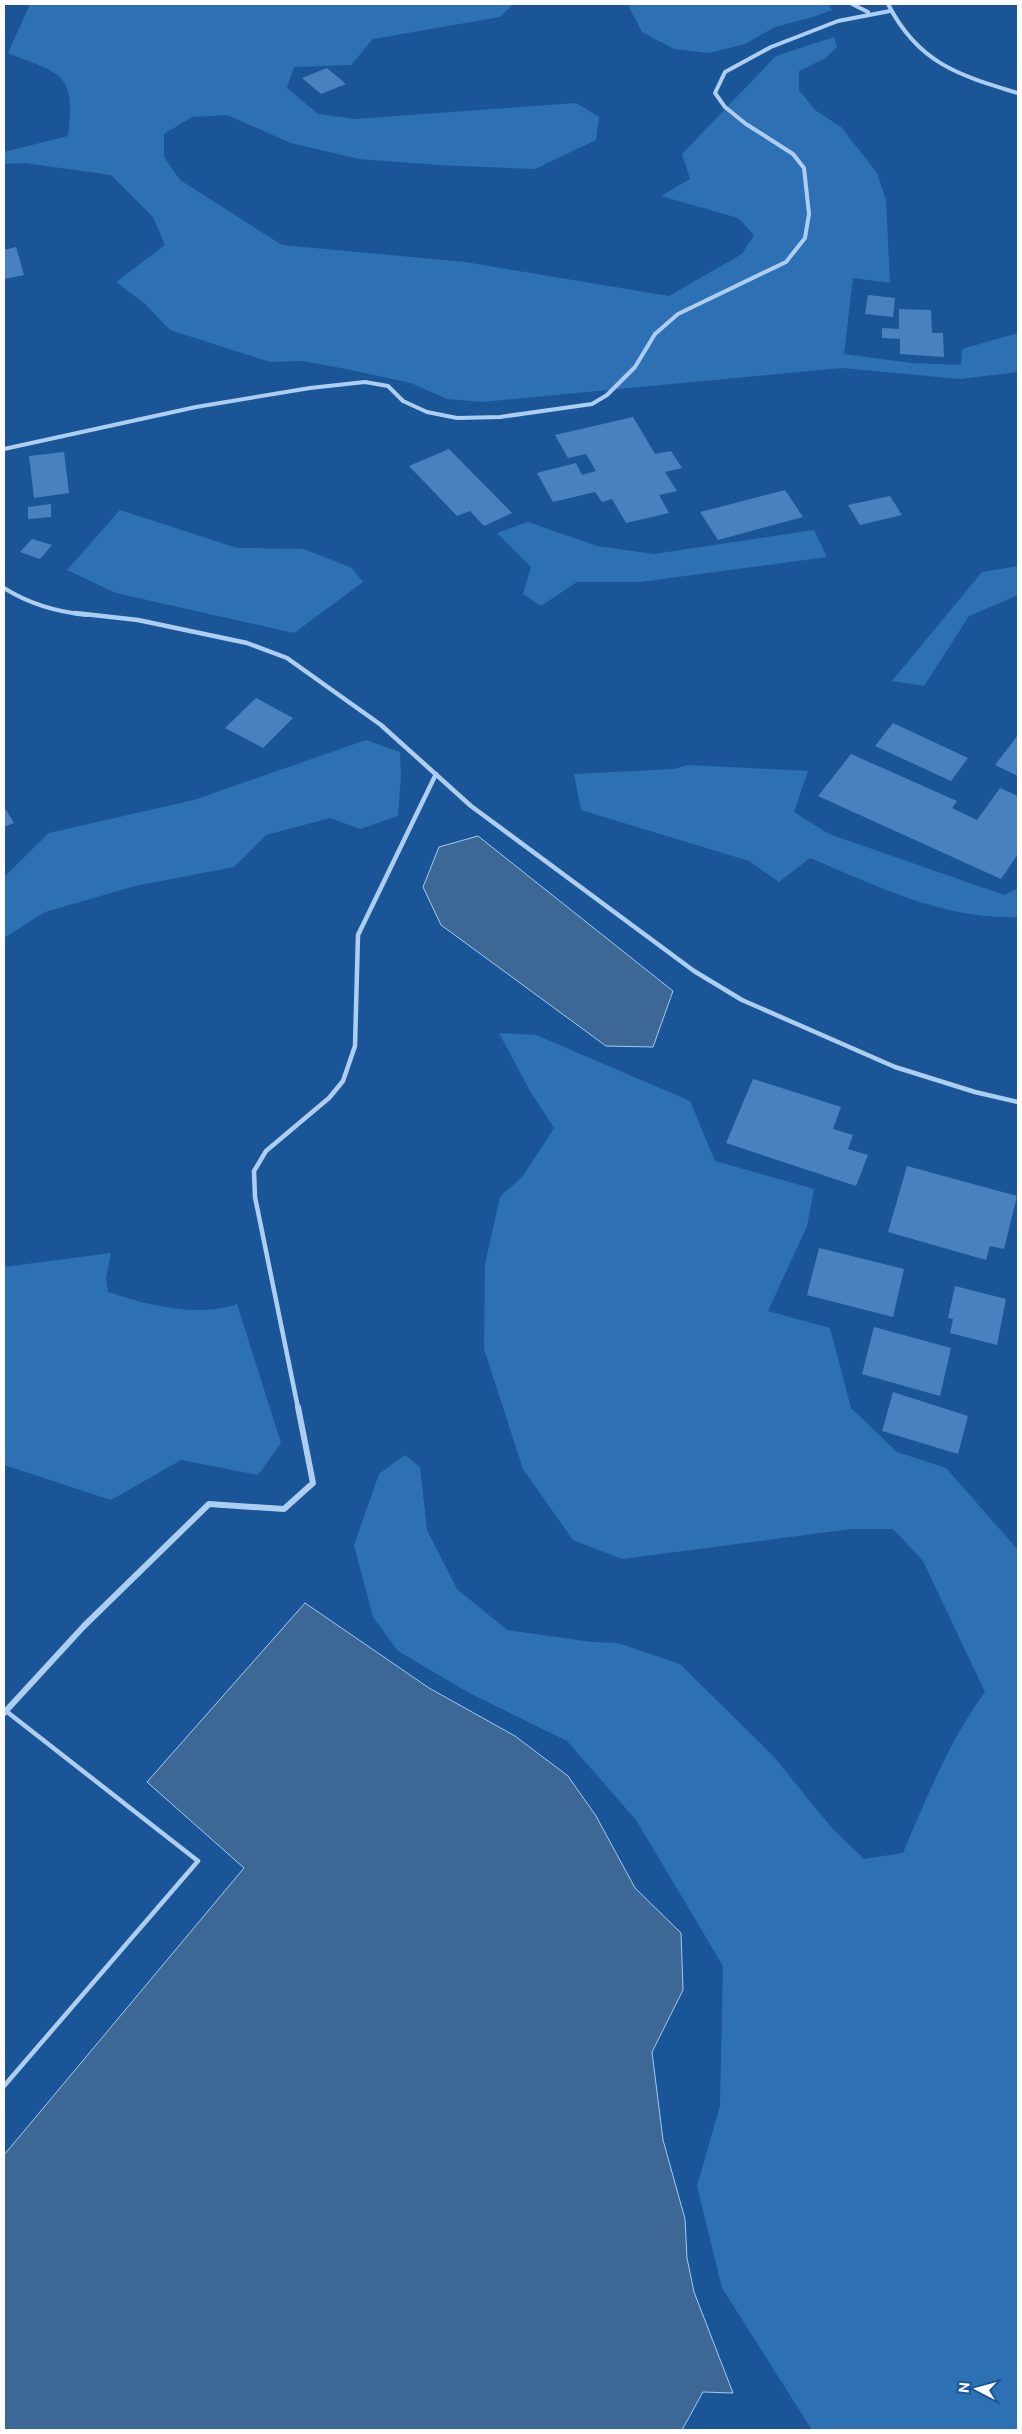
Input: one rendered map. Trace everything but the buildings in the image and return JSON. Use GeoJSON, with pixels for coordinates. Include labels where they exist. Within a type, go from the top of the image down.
{"type":"FeatureCollection","features":[{"type":"Feature","properties":{"kind":"street"},"geometry":{"type":"LineString","coordinates":[[852,4],[869,12]]}},
{"type":"Feature","properties":{"kind":"street"},"geometry":{"type":"LineString","coordinates":[[888,4],[890,11],[905,36],[942,67],[970,79],[1018,93]]}},
{"type":"Feature","properties":{"kind":"street"},"geometry":{"type":"LineString","coordinates":[[4,449],[196,407],[310,388],[365,382],[388,386],[403,401],[427,412],[457,418],[500,417],[592,404],[607,396],[635,367],[656,334],[678,314],[740,286],[786,262],[805,238],[809,214],[807,180],[804,168],[793,154],[725,107],[714,93],[718,81],[725,72],[737,64],[786,38],[869,12],[890,11]]}},
{"type":"Feature","properties":{"kind":"street"},"geometry":{"type":"LineString","coordinates":[[4,588],[18,598],[62,612],[138,620],[248,643],[288,658],[381,726],[471,806],[694,971],[742,1000],[895,1068],[975,1092],[1018,1102]]}},
{"type":"Feature","properties":{"kind":"street"},"geometry":{"type":"LineString","coordinates":[[5,1712],[84,1626],[208,1504],[284,1509],[313,1483],[255,1197],[254,1171],[266,1151],[329,1098],[343,1081],[355,1046],[358,934],[436,774]]}},
{"type":"Feature","properties":{"kind":"lane"},"geometry":{"type":"LineString","coordinates":[[4,2086],[198,1861],[5,1712]]}},
{"type":"Feature","properties":{"kind":"shaded area"},"geometry":{"type":"Polygon","coordinates":[[[30,4],[513,4],[500,17],[373,39],[351,65],[294,67],[287,88],[318,114],[355,119],[576,103],[599,117],[596,140],[535,169],[438,165],[359,159],[291,143],[227,115],[192,117],[164,134],[164,157],[180,180],[282,245],[465,262],[669,296],[742,254],[754,235],[738,218],[661,196],[690,179],[682,154],[776,56],[834,37],[837,47],[824,59],[799,71],[799,90],[815,110],[841,127],[877,173],[886,200],[890,283],[853,278],[844,354],[912,363],[961,365],[962,349],[1018,333],[1018,372],[960,379],[842,368],[482,402],[447,399],[411,383],[346,369],[302,361],[270,362],[170,330],[144,303],[116,282],[165,245],[153,217],[111,175],[25,163],[4,164],[4,152],[68,136],[70,99],[67,87],[53,72],[8,53],[30,4]]]}},
{"type":"Feature","properties":{"kind":"shaded area"},"geometry":{"type":"Polygon","coordinates":[[[630,4],[828,4],[832,10],[775,27],[745,44],[709,53],[674,49],[642,32],[629,7],[630,4]]]}},
{"type":"Feature","properties":{"kind":"shaded area"},"geometry":{"type":"Polygon","coordinates":[[[120,510],[237,548],[304,549],[352,568],[363,582],[294,633],[116,593],[67,570],[120,510]]]}},
{"type":"Feature","properties":{"kind":"shaded area"},"geometry":{"type":"Polygon","coordinates":[[[528,522],[597,546],[654,554],[814,530],[827,557],[640,582],[577,582],[541,606],[523,594],[531,567],[497,533],[528,522]]]}},
{"type":"Feature","properties":{"kind":"shaded area"},"geometry":{"type":"Polygon","coordinates":[[[1018,566],[1018,595],[969,616],[924,686],[892,681],[982,572],[1018,566]]]}},
{"type":"Feature","properties":{"kind":"shaded area"},"geometry":{"type":"Polygon","coordinates":[[[366,740],[400,752],[401,775],[398,816],[360,829],[330,818],[266,835],[234,867],[135,886],[45,912],[4,938],[4,877],[49,833],[194,800],[366,740]]]}},
{"type":"Feature","properties":{"kind":"shaded area"},"geometry":{"type":"Polygon","coordinates":[[[688,765],[808,771],[794,812],[829,834],[1004,895],[1018,888],[1018,917],[964,913],[937,907],[886,890],[810,858],[779,882],[749,861],[581,810],[574,774],[674,769],[688,765]]]}},
{"type":"Feature","properties":{"kind":"shaded area"},"geometry":{"type":"Polygon","coordinates":[[[478,836],[673,991],[653,1047],[606,1046],[441,925],[423,887],[439,847],[478,836]]]}},
{"type":"Feature","properties":{"kind":"shaded area"},"geometry":{"type":"Polygon","coordinates":[[[499,1033],[536,1035],[690,1101],[715,1161],[814,1189],[807,1226],[768,1311],[830,1328],[851,1408],[897,1452],[946,1468],[1018,1550],[1018,2430],[812,2430],[722,2288],[697,2186],[720,2106],[723,1966],[636,1820],[567,1741],[469,1693],[398,1651],[373,1617],[354,1545],[379,1474],[405,1455],[420,1467],[427,1530],[457,1589],[507,1630],[592,1642],[618,1643],[680,1664],[774,1757],[831,1827],[864,1859],[903,1853],[930,1790],[960,1730],[985,1692],[923,1561],[893,1529],[851,1529],[622,1559],[573,1540],[523,1469],[484,1349],[485,1264],[500,1197],[523,1176],[554,1128],[530,1091],[499,1033]]]}},
{"type":"Feature","properties":{"kind":"shaded area"},"geometry":{"type":"Polygon","coordinates":[[[111,1253],[106,1278],[108,1292],[155,1305],[189,1310],[222,1308],[237,1304],[281,1443],[258,1475],[181,1460],[111,1500],[4,1465],[4,1267],[111,1253]]]}},
{"type":"Feature","properties":{"kind":"shaded area"},"geometry":{"type":"Polygon","coordinates":[[[305,1603],[429,1688],[515,1736],[568,1776],[596,1816],[635,1888],[681,1933],[683,1990],[652,2052],[663,2140],[685,2219],[687,2258],[694,2292],[733,2393],[703,2392],[682,2430],[4,2430],[4,2155],[244,1868],[147,1782],[305,1603]]]}}]}
